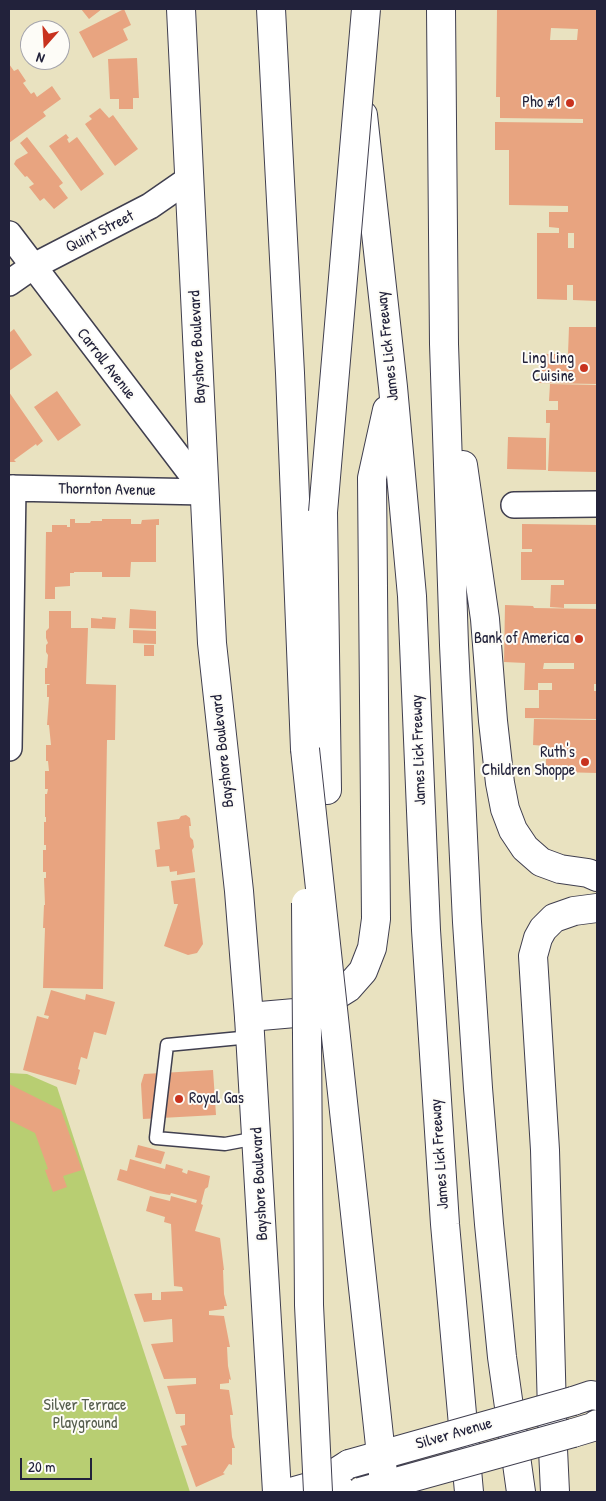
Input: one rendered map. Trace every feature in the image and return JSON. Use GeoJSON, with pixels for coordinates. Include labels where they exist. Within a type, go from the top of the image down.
{"type":"FeatureCollection","features":[{"type":"Feature","properties":{"kind":"main road","name":"Bayshore Boulevard"},"geometry":{"type":"LineString","coordinates":[[181,9],[212,643],[239,891],[250,1027],[276,1492]]}},
{"type":"Feature","properties":{"kind":"main road"},"geometry":{"type":"LineString","coordinates":[[271,9],[290,372],[305,749],[309,1305],[331,1491]]}},
{"type":"Feature","properties":{"kind":"main road","name":"James Lick Freeway"},"geometry":{"type":"LineString","coordinates":[[352,9],[393,387],[413,603],[426,930],[443,1195],[469,1492]]}},
{"type":"Feature","properties":{"kind":"main road"},"geometry":{"type":"LineString","coordinates":[[366,9],[324,512],[327,790],[344,1022],[360,1310],[379,1492]]}},
{"type":"Feature","properties":{"kind":"main road"},"geometry":{"type":"LineString","coordinates":[[440,9],[444,344],[454,665],[468,942],[490,1233],[502,1357],[521,1492]]}},
{"type":"Feature","properties":{"kind":"main road"},"geometry":{"type":"LineString","coordinates":[[444,344],[482,592],[493,721],[505,809],[514,830],[525,848],[541,862],[560,869],[588,873],[597,877]]}},
{"type":"Feature","properties":{"kind":"main road"},"geometry":{"type":"LineString","coordinates":[[250,1027],[324,1003],[348,988],[362,971],[372,948],[376,919],[372,478],[393,387]]}},
{"type":"Feature","properties":{"kind":"main road"},"geometry":{"type":"LineString","coordinates":[[305,749],[385,1492]]}},
{"type":"Feature","properties":{"kind":"main road"},"geometry":{"type":"LineString","coordinates":[[327,790],[314,1027],[319,1303],[331,1491]]}},
{"type":"Feature","properties":{"kind":"main road"},"geometry":{"type":"LineString","coordinates":[[556,1492],[553,1449],[545,1150],[533,956],[538,938],[543,929],[554,918],[574,911],[597,908]]}},
{"type":"Feature","properties":{"kind":"main road","name":"Silver Avenue"},"geometry":{"type":"LineString","coordinates":[[331,1491],[349,1464],[585,1399]]}},
{"type":"Feature","properties":{"kind":"main road","name":"Silver Avenue"},"geometry":{"type":"LineString","coordinates":[[331,1491],[585,1429]]}},
{"type":"Feature","properties":{"kind":"street","name":"Quint Street"},"geometry":{"type":"LineString","coordinates":[[9,283],[32,267],[150,206],[189,179]]}},
{"type":"Feature","properties":{"kind":"street","name":"Carroll Avenue"},"geometry":{"type":"LineString","coordinates":[[9,234],[32,267],[205,492]]}},
{"type":"Feature","properties":{"kind":"street","name":"Thornton Avenue"},"geometry":{"type":"LineString","coordinates":[[11,488],[205,492]]}},
{"type":"Feature","properties":{"kind":"street"},"geometry":{"type":"LineString","coordinates":[[9,748],[11,488]]}},
{"type":"Feature","properties":{"kind":"street"},"geometry":{"type":"LineString","coordinates":[[514,505],[597,504]]}},
{"type":"Feature","properties":{"kind":"lane"},"geometry":{"type":"LineString","coordinates":[[250,1027],[167,1045],[156,1138],[225,1144],[257,1138]]}},
{"type":"Feature","properties":{"kind":"green space","name":"Silver Terrace Playground"},"geometry":{"type":"Polygon","coordinates":[[[9,1073],[27,1074],[57,1087],[190,1492],[9,1492],[9,1073]]]}},
{"type":"Feature","properties":{"kind":"building"},"geometry":{"type":"Polygon","coordinates":[[[81,9],[102,9],[89,19],[81,9]]]}},
{"type":"Feature","properties":{"kind":"building"},"geometry":{"type":"Polygon","coordinates":[[[124,9],[131,25],[123,29],[128,40],[93,58],[79,32],[124,9]]]}},
{"type":"Feature","properties":{"kind":"building"},"geometry":{"type":"Polygon","coordinates":[[[497,9],[597,9],[597,301],[573,300],[573,285],[567,285],[567,300],[537,299],[537,233],[559,233],[559,228],[549,227],[549,212],[568,212],[568,206],[509,205],[509,150],[495,150],[495,122],[583,123],[583,119],[500,118],[500,97],[496,97],[497,9]],[[551,28],[550,40],[577,40],[578,29],[551,28]],[[568,233],[568,248],[574,248],[574,233],[568,233]]]}},
{"type":"Feature","properties":{"kind":"building"},"geometry":{"type":"Polygon","coordinates":[[[137,58],[139,98],[133,98],[133,109],[119,109],[119,99],[110,99],[108,59],[137,58]]]}},
{"type":"Feature","properties":{"kind":"building"},"geometry":{"type":"Polygon","coordinates":[[[9,64],[14,71],[18,69],[26,81],[23,83],[31,94],[34,92],[37,97],[52,86],[61,99],[43,112],[46,116],[9,143],[9,64]]]}},
{"type":"Feature","properties":{"kind":"building"},"geometry":{"type":"Polygon","coordinates":[[[100,108],[109,118],[113,115],[138,149],[115,166],[85,124],[92,119],[89,116],[100,108]]]}},
{"type":"Feature","properties":{"kind":"building"},"geometry":{"type":"Polygon","coordinates":[[[66,134],[69,138],[67,139],[69,143],[77,137],[104,174],[81,191],[49,146],[66,134]]]}},
{"type":"Feature","properties":{"kind":"building"},"geometry":{"type":"Polygon","coordinates":[[[27,137],[63,183],[59,186],[68,198],[54,209],[44,198],[40,201],[29,187],[34,184],[14,164],[16,160],[28,153],[20,143],[27,137]]]}},
{"type":"Feature","properties":{"kind":"building"},"geometry":{"type":"Polygon","coordinates":[[[569,327],[597,327],[597,384],[539,383],[540,354],[568,354],[569,327]]]}},
{"type":"Feature","properties":{"kind":"building"},"geometry":{"type":"Polygon","coordinates":[[[14,329],[32,355],[9,371],[9,333],[14,329]]]}},
{"type":"Feature","properties":{"kind":"building"},"geometry":{"type":"Polygon","coordinates":[[[550,384],[597,385],[597,472],[548,471],[550,423],[546,423],[546,410],[558,410],[558,401],[549,401],[550,384]]]}},
{"type":"Feature","properties":{"kind":"building"},"geometry":{"type":"Polygon","coordinates":[[[57,391],[81,425],[58,441],[34,407],[57,391]]]}},
{"type":"Feature","properties":{"kind":"building"},"geometry":{"type":"Polygon","coordinates":[[[9,392],[43,441],[14,460],[16,462],[9,462],[9,392]]]}},
{"type":"Feature","properties":{"kind":"building"},"geometry":{"type":"Polygon","coordinates":[[[508,437],[546,438],[546,470],[507,469],[508,437]]]}},
{"type":"Feature","properties":{"kind":"building"},"geometry":{"type":"Polygon","coordinates":[[[70,519],[75,519],[75,523],[90,523],[91,521],[102,521],[102,519],[131,519],[131,524],[141,524],[142,520],[159,519],[159,525],[156,525],[156,562],[131,562],[130,577],[102,577],[102,572],[70,573],[70,586],[55,587],[55,599],[45,599],[46,532],[52,532],[52,525],[67,525],[67,527],[70,527],[70,519]]]}},
{"type":"Feature","properties":{"kind":"building"},"geometry":{"type":"Polygon","coordinates":[[[522,524],[597,525],[597,604],[564,604],[564,608],[550,607],[551,585],[564,585],[564,580],[521,580],[521,552],[532,552],[532,549],[522,549],[522,524]]]}},
{"type":"Feature","properties":{"kind":"building"},"geometry":{"type":"Polygon","coordinates":[[[505,605],[533,606],[534,608],[597,609],[597,684],[594,684],[594,691],[597,691],[597,719],[525,718],[525,708],[539,708],[539,690],[552,690],[552,683],[538,683],[538,690],[524,690],[525,663],[504,662],[505,605]],[[544,663],[543,669],[574,669],[574,663],[544,663]]]}},
{"type":"Feature","properties":{"kind":"building"},"geometry":{"type":"Polygon","coordinates":[[[130,609],[156,611],[156,629],[129,628],[130,609]]]}},
{"type":"Feature","properties":{"kind":"building"},"geometry":{"type":"Polygon","coordinates":[[[49,611],[71,611],[71,628],[88,628],[86,684],[116,685],[115,740],[107,740],[103,989],[43,988],[44,878],[46,878],[46,872],[43,872],[43,850],[46,850],[46,845],[44,845],[44,822],[46,822],[45,794],[47,794],[48,789],[45,789],[45,771],[49,771],[48,761],[46,761],[46,745],[51,745],[49,725],[47,725],[49,697],[47,697],[47,685],[50,684],[45,684],[45,668],[47,668],[48,655],[46,652],[46,645],[48,643],[46,631],[49,628],[49,611]]]}},
{"type":"Feature","properties":{"kind":"building"},"geometry":{"type":"Polygon","coordinates":[[[102,617],[116,618],[115,629],[91,628],[91,618],[102,619],[102,617]]]}},
{"type":"Feature","properties":{"kind":"building"},"geometry":{"type":"Polygon","coordinates":[[[133,630],[156,631],[156,644],[133,643],[133,630]]]}},
{"type":"Feature","properties":{"kind":"building"},"geometry":{"type":"Polygon","coordinates":[[[144,645],[154,645],[154,656],[144,656],[144,645]]]}},
{"type":"Feature","properties":{"kind":"building"},"geometry":{"type":"Polygon","coordinates":[[[534,719],[597,720],[597,773],[559,772],[546,765],[546,746],[533,745],[534,719]]]}},
{"type":"Feature","properties":{"kind":"building"},"geometry":{"type":"Polygon","coordinates":[[[186,815],[190,818],[190,837],[193,840],[194,847],[192,850],[195,872],[177,875],[177,871],[170,872],[169,866],[157,867],[155,850],[160,849],[157,822],[179,819],[181,816],[186,815]]]}},
{"type":"Feature","properties":{"kind":"building"},"geometry":{"type":"Polygon","coordinates":[[[195,878],[203,944],[197,953],[188,955],[164,946],[178,904],[174,904],[171,881],[195,878]]]}},
{"type":"Feature","properties":{"kind":"building"},"geometry":{"type":"Polygon","coordinates":[[[51,990],[85,1000],[86,994],[115,1002],[106,1035],[94,1032],[87,1059],[81,1057],[76,1085],[23,1070],[37,1016],[48,1019],[49,1016],[44,1015],[51,990]]]}},
{"type":"Feature","properties":{"kind":"building","name":"Royal Gas"},"geometry":{"type":"Polygon","coordinates":[[[213,1070],[216,1115],[143,1119],[141,1084],[144,1074],[213,1070]]]}},
{"type":"Feature","properties":{"kind":"building"},"geometry":{"type":"Polygon","coordinates":[[[9,1084],[61,1110],[82,1170],[63,1176],[67,1187],[53,1192],[45,1170],[48,1169],[35,1133],[9,1120],[9,1084]]]}},
{"type":"Feature","properties":{"kind":"building"},"geometry":{"type":"Polygon","coordinates":[[[138,1145],[165,1152],[161,1164],[135,1157],[138,1145]]]}},
{"type":"Feature","properties":{"kind":"building"},"geometry":{"type":"Polygon","coordinates":[[[130,1159],[165,1169],[166,1164],[183,1169],[182,1172],[187,1174],[188,1170],[210,1176],[195,1231],[220,1238],[224,1270],[224,1294],[227,1306],[224,1306],[224,1309],[209,1311],[209,1315],[224,1316],[230,1347],[227,1347],[231,1380],[229,1379],[229,1383],[220,1384],[220,1389],[229,1390],[233,1415],[230,1415],[232,1437],[235,1448],[232,1448],[232,1465],[229,1464],[223,1473],[225,1474],[196,1487],[181,1446],[187,1445],[180,1426],[185,1425],[185,1414],[176,1414],[167,1386],[196,1384],[196,1378],[164,1379],[151,1344],[173,1342],[172,1319],[144,1322],[134,1294],[152,1293],[152,1300],[161,1300],[161,1292],[183,1291],[182,1287],[174,1286],[171,1224],[164,1222],[165,1217],[146,1211],[150,1196],[170,1201],[171,1196],[196,1203],[197,1200],[171,1193],[170,1195],[157,1193],[117,1180],[120,1169],[127,1171],[130,1159]]]}},
{"type":"Feature","properties":{"kind":"place","name":"Pho #1"},"geometry":{"type":"Point","coordinates":[570,103]}},
{"type":"Feature","properties":{"kind":"place","name":"Ling Ling Cuisine"},"geometry":{"type":"Point","coordinates":[584,368]}},
{"type":"Feature","properties":{"kind":"place","name":"Bank of America"},"geometry":{"type":"Point","coordinates":[579,639]}},
{"type":"Feature","properties":{"kind":"place","name":"Ruth's Children Shoppe"},"geometry":{"type":"Point","coordinates":[585,762]}},
{"type":"Feature","properties":{"kind":"place","name":"Royal Gas"},"geometry":{"type":"Point","coordinates":[179,1099]}}]}
